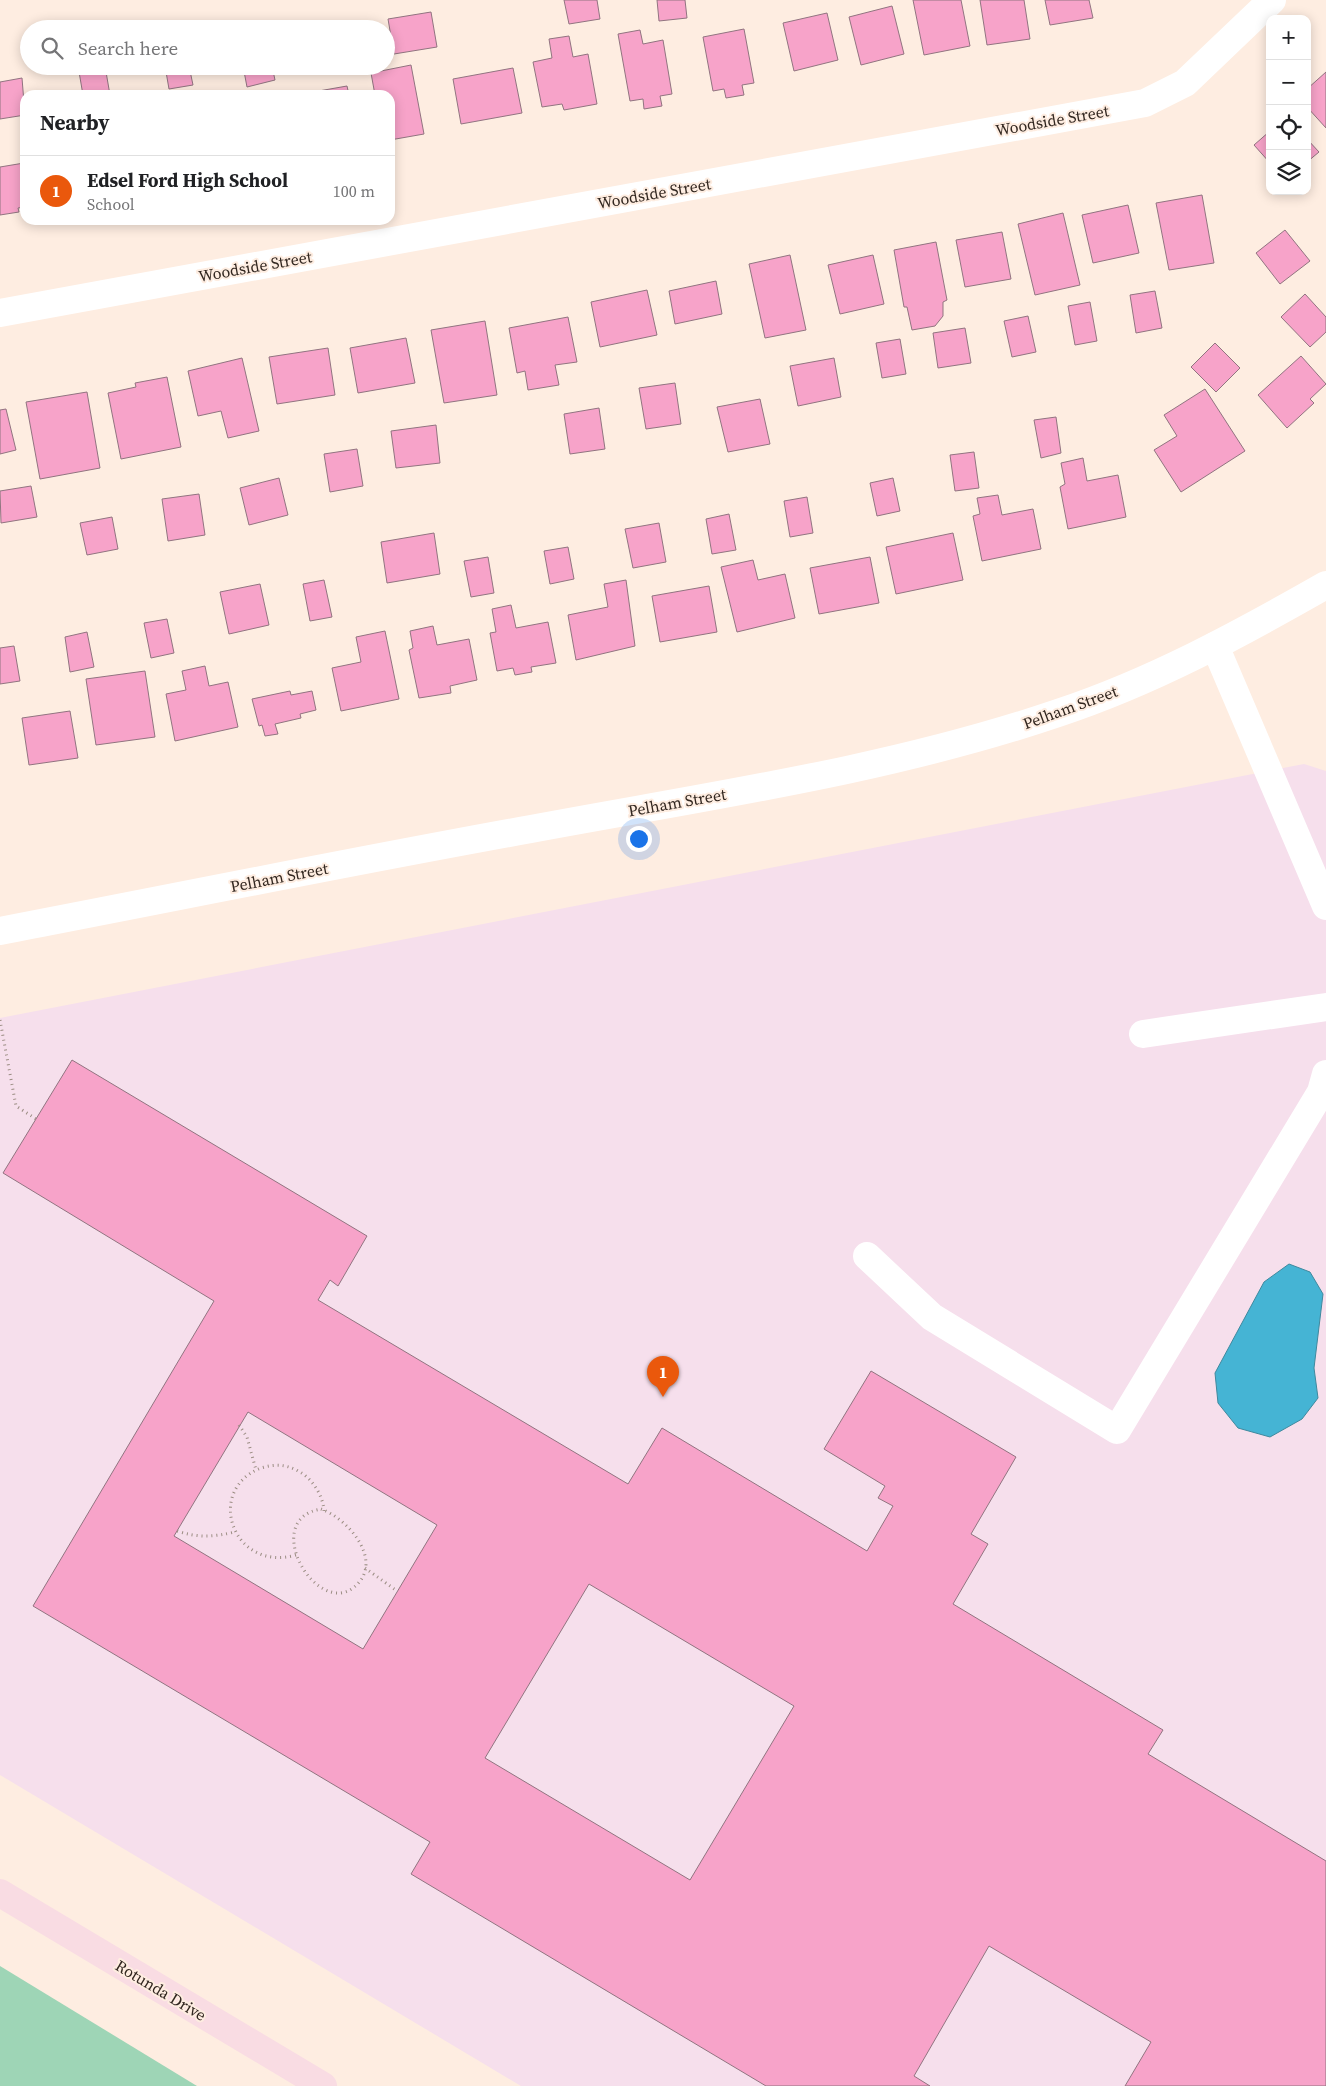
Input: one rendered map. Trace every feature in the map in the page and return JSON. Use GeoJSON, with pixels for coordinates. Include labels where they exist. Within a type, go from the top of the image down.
{"type":"FeatureCollection","features":[{"type":"Feature","properties":{"kind":"main road","name":"Rotunda Drive"},"geometry":{"type":"LineString","coordinates":[[0,1893],[323,2086]]}},
{"type":"Feature","properties":{"kind":"street","name":"Woodside Street"},"geometry":{"type":"LineString","coordinates":[[0,313],[1145,103],[1185,83],[1272,0]]}},
{"type":"Feature","properties":{"kind":"street","name":"Pelham Street"},"geometry":{"type":"LineString","coordinates":[[0,931],[425,848],[847,770],[943,749],[1060,712],[1152,676],[1215,646],[1326,585]]}},
{"type":"Feature","properties":{"kind":"street"},"geometry":{"type":"LineString","coordinates":[[1215,646],[1326,906]]}},
{"type":"Feature","properties":{"kind":"street"},"geometry":{"type":"LineString","coordinates":[[1143,1034],[1326,1007]]}},
{"type":"Feature","properties":{"kind":"street"},"geometry":{"type":"LineString","coordinates":[[867,1256],[932,1317],[1117,1430],[1321,1092],[1326,1074]]}},
{"type":"Feature","properties":{"kind":"path"},"geometry":{"type":"LineString","coordinates":[[0,1020],[16,1106],[36,1119]]}},
{"type":"Feature","properties":{"kind":"path"},"geometry":{"type":"LineString","coordinates":[[240,1425],[247,1436],[256,1470]]}},
{"type":"Feature","properties":{"kind":"path"},"geometry":{"type":"LineString","coordinates":[[296,1556],[282,1559],[264,1557],[243,1544],[235,1532],[231,1519],[232,1498],[238,1486],[256,1470],[268,1466],[282,1465],[303,1473],[310,1478],[324,1503],[324,1510]]}},
{"type":"Feature","properties":{"kind":"path"},"geometry":{"type":"LineString","coordinates":[[324,1510],[341,1519],[360,1541],[365,1556],[364,1568],[361,1579],[352,1589],[334,1593],[320,1588],[310,1579],[296,1556],[293,1535],[297,1523],[311,1511],[324,1510]]}},
{"type":"Feature","properties":{"kind":"path"},"geometry":{"type":"LineString","coordinates":[[177,1530],[195,1537],[214,1537],[235,1532]]}},
{"type":"Feature","properties":{"kind":"path"},"geometry":{"type":"LineString","coordinates":[[364,1568],[397,1591]]}},
{"type":"Feature","properties":{"kind":"shaded area"},"geometry":{"type":"Polygon","coordinates":[[[1304,764],[1326,771],[1326,2086],[521,2086],[0,1775],[0,1018],[1304,764]]]}},
{"type":"Feature","properties":{"kind":"green space"},"geometry":{"type":"Polygon","coordinates":[[[0,1966],[197,2086],[0,2086],[0,1966]]]}},
{"type":"Feature","properties":{"kind":"water"},"geometry":{"type":"Polygon","coordinates":[[[1289,1264],[1310,1272],[1323,1294],[1314,1368],[1318,1398],[1302,1419],[1270,1437],[1238,1428],[1218,1403],[1215,1373],[1264,1282],[1289,1264]]]}},
{"type":"Feature","properties":{"kind":"building"},"geometry":{"type":"Polygon","coordinates":[[[564,0],[597,0],[600,19],[569,24],[564,0]]]}},
{"type":"Feature","properties":{"kind":"building"},"geometry":{"type":"Polygon","coordinates":[[[657,0],[685,0],[687,18],[659,21],[657,0]]]}},
{"type":"Feature","properties":{"kind":"building"},"geometry":{"type":"Polygon","coordinates":[[[913,0],[961,0],[970,46],[924,55],[913,0]]]}},
{"type":"Feature","properties":{"kind":"building"},"geometry":{"type":"Polygon","coordinates":[[[980,0],[1024,0],[1030,39],[987,45],[980,0]]]}},
{"type":"Feature","properties":{"kind":"building"},"geometry":{"type":"Polygon","coordinates":[[[1045,0],[1089,0],[1093,18],[1050,25],[1045,0]]]}},
{"type":"Feature","properties":{"kind":"building"},"geometry":{"type":"Polygon","coordinates":[[[892,6],[904,54],[861,65],[849,17],[892,6]]]}},
{"type":"Feature","properties":{"kind":"building"},"geometry":{"type":"Polygon","coordinates":[[[431,12],[437,47],[395,54],[395,20],[388,19],[431,12]]]}},
{"type":"Feature","properties":{"kind":"building"},"geometry":{"type":"Polygon","coordinates":[[[827,13],[838,60],[794,71],[783,23],[827,13]]]}},
{"type":"Feature","properties":{"kind":"building"},"geometry":{"type":"Polygon","coordinates":[[[744,29],[754,83],[742,85],[744,95],[726,98],[724,89],[713,91],[703,37],[744,29]]]}},
{"type":"Feature","properties":{"kind":"building"},"geometry":{"type":"Polygon","coordinates":[[[640,30],[643,44],[663,40],[672,94],[660,96],[662,106],[644,109],[643,99],[630,101],[618,34],[640,30]]]}},
{"type":"Feature","properties":{"kind":"building"},"geometry":{"type":"Polygon","coordinates":[[[569,36],[573,57],[588,54],[597,104],[564,110],[562,104],[542,107],[533,62],[552,58],[549,39],[569,36]]]}},
{"type":"Feature","properties":{"kind":"building"},"geometry":{"type":"Polygon","coordinates":[[[411,65],[424,134],[395,139],[395,90],[374,90],[371,75],[395,75],[395,68],[411,65]]]}},
{"type":"Feature","properties":{"kind":"building"},"geometry":{"type":"Polygon","coordinates":[[[513,68],[522,113],[461,124],[453,79],[513,68]]]}},
{"type":"Feature","properties":{"kind":"building"},"geometry":{"type":"Polygon","coordinates":[[[1326,72],[1326,128],[1311,111],[1311,85],[1326,72]]]}},
{"type":"Feature","properties":{"kind":"building"},"geometry":{"type":"Polygon","coordinates":[[[80,75],[107,75],[109,90],[82,90],[80,75]]]}},
{"type":"Feature","properties":{"kind":"building"},"geometry":{"type":"Polygon","coordinates":[[[167,75],[191,75],[193,85],[169,89],[167,75]]]}},
{"type":"Feature","properties":{"kind":"building"},"geometry":{"type":"Polygon","coordinates":[[[245,75],[274,75],[275,80],[247,87],[245,75]]]}},
{"type":"Feature","properties":{"kind":"building"},"geometry":{"type":"Polygon","coordinates":[[[22,78],[23,90],[20,90],[20,116],[0,119],[0,82],[22,78]]]}},
{"type":"Feature","properties":{"kind":"building"},"geometry":{"type":"Polygon","coordinates":[[[347,86],[348,90],[324,90],[347,86]]]}},
{"type":"Feature","properties":{"kind":"building"},"geometry":{"type":"Polygon","coordinates":[[[1266,134],[1266,158],[1254,145],[1266,134]]]}},
{"type":"Feature","properties":{"kind":"building"},"geometry":{"type":"Polygon","coordinates":[[[1311,143],[1319,152],[1311,159],[1311,143]]]}},
{"type":"Feature","properties":{"kind":"building"},"geometry":{"type":"Polygon","coordinates":[[[20,164],[19,212],[0,215],[0,167],[20,164]]]}},
{"type":"Feature","properties":{"kind":"building"},"geometry":{"type":"Polygon","coordinates":[[[1202,195],[1214,263],[1169,270],[1156,203],[1202,195]]]}},
{"type":"Feature","properties":{"kind":"building"},"geometry":{"type":"Polygon","coordinates":[[[1128,205],[1139,253],[1093,263],[1082,215],[1128,205]]]}},
{"type":"Feature","properties":{"kind":"building"},"geometry":{"type":"Polygon","coordinates":[[[1063,213],[1080,285],[1035,295],[1018,224],[1063,213]]]}},
{"type":"Feature","properties":{"kind":"building"},"geometry":{"type":"Polygon","coordinates":[[[1285,230],[1310,261],[1280,284],[1256,253],[1285,230]]]}},
{"type":"Feature","properties":{"kind":"building"},"geometry":{"type":"Polygon","coordinates":[[[1002,232],[1011,279],[965,287],[956,240],[1002,232]]]}},
{"type":"Feature","properties":{"kind":"building"},"geometry":{"type":"Polygon","coordinates":[[[936,242],[947,300],[943,302],[943,316],[935,326],[912,330],[907,307],[904,307],[894,250],[936,242]]]}},
{"type":"Feature","properties":{"kind":"building"},"geometry":{"type":"Polygon","coordinates":[[[790,255],[806,330],[765,338],[749,264],[790,255]]]}},
{"type":"Feature","properties":{"kind":"building"},"geometry":{"type":"Polygon","coordinates":[[[873,255],[884,304],[840,314],[828,265],[873,255]]]}},
{"type":"Feature","properties":{"kind":"building"},"geometry":{"type":"Polygon","coordinates":[[[716,281],[722,314],[675,324],[669,291],[716,281]]]}},
{"type":"Feature","properties":{"kind":"building"},"geometry":{"type":"Polygon","coordinates":[[[647,290],[657,335],[600,347],[591,302],[647,290]]]}},
{"type":"Feature","properties":{"kind":"building"},"geometry":{"type":"Polygon","coordinates":[[[1155,291],[1162,328],[1136,333],[1130,295],[1155,291]]]}},
{"type":"Feature","properties":{"kind":"building"},"geometry":{"type":"Polygon","coordinates":[[[1305,294],[1326,317],[1326,332],[1310,347],[1281,317],[1305,294]]]}},
{"type":"Feature","properties":{"kind":"building"},"geometry":{"type":"Polygon","coordinates":[[[1090,302],[1097,341],[1075,345],[1068,306],[1090,302]]]}},
{"type":"Feature","properties":{"kind":"building"},"geometry":{"type":"Polygon","coordinates":[[[1028,316],[1036,352],[1012,357],[1004,321],[1028,316]]]}},
{"type":"Feature","properties":{"kind":"building"},"geometry":{"type":"Polygon","coordinates":[[[568,317],[577,362],[555,365],[559,385],[528,390],[525,371],[517,373],[509,328],[568,317]]]}},
{"type":"Feature","properties":{"kind":"building"},"geometry":{"type":"Polygon","coordinates":[[[485,321],[497,395],[444,403],[431,330],[485,321]]]}},
{"type":"Feature","properties":{"kind":"building"},"geometry":{"type":"Polygon","coordinates":[[[965,328],[971,363],[938,368],[933,333],[965,328]]]}},
{"type":"Feature","properties":{"kind":"building"},"geometry":{"type":"Polygon","coordinates":[[[406,338],[415,383],[358,393],[350,348],[406,338]]]}},
{"type":"Feature","properties":{"kind":"building"},"geometry":{"type":"Polygon","coordinates":[[[900,339],[906,374],[882,378],[876,343],[900,339]]]}},
{"type":"Feature","properties":{"kind":"building"},"geometry":{"type":"Polygon","coordinates":[[[1215,343],[1240,368],[1216,392],[1191,367],[1215,343]]]}},
{"type":"Feature","properties":{"kind":"building"},"geometry":{"type":"Polygon","coordinates":[[[328,348],[335,395],[277,404],[269,357],[328,348]]]}},
{"type":"Feature","properties":{"kind":"building"},"geometry":{"type":"Polygon","coordinates":[[[1301,356],[1326,384],[1310,399],[1314,403],[1287,428],[1258,395],[1301,356]]]}},
{"type":"Feature","properties":{"kind":"building"},"geometry":{"type":"Polygon","coordinates":[[[242,358],[259,431],[228,438],[221,411],[198,416],[188,371],[242,358]]]}},
{"type":"Feature","properties":{"kind":"building"},"geometry":{"type":"Polygon","coordinates":[[[834,358],[841,397],[798,406],[790,366],[834,358]]]}},
{"type":"Feature","properties":{"kind":"building"},"geometry":{"type":"Polygon","coordinates":[[[167,377],[181,447],[121,459],[108,393],[136,387],[135,383],[167,377]]]}},
{"type":"Feature","properties":{"kind":"building"},"geometry":{"type":"Polygon","coordinates":[[[675,383],[681,424],[646,429],[639,388],[675,383]]]}},
{"type":"Feature","properties":{"kind":"building"},"geometry":{"type":"Polygon","coordinates":[[[1205,389],[1245,451],[1181,492],[1154,450],[1177,436],[1164,415],[1205,389]]]}},
{"type":"Feature","properties":{"kind":"building"},"geometry":{"type":"Polygon","coordinates":[[[87,392],[100,468],[40,479],[26,402],[87,392]]]}},
{"type":"Feature","properties":{"kind":"building"},"geometry":{"type":"Polygon","coordinates":[[[760,399],[770,444],[728,452],[717,407],[760,399]]]}},
{"type":"Feature","properties":{"kind":"building"},"geometry":{"type":"Polygon","coordinates":[[[599,408],[605,449],[570,454],[564,414],[599,408]]]}},
{"type":"Feature","properties":{"kind":"building"},"geometry":{"type":"Polygon","coordinates":[[[6,409],[16,450],[0,454],[0,410],[6,409]]]}},
{"type":"Feature","properties":{"kind":"building"},"geometry":{"type":"Polygon","coordinates":[[[1056,417],[1061,453],[1041,458],[1034,420],[1056,417]]]}},
{"type":"Feature","properties":{"kind":"building"},"geometry":{"type":"Polygon","coordinates":[[[436,425],[440,463],[396,468],[391,431],[436,425]]]}},
{"type":"Feature","properties":{"kind":"building"},"geometry":{"type":"Polygon","coordinates":[[[357,449],[363,486],[330,492],[324,454],[357,449]]]}},
{"type":"Feature","properties":{"kind":"building"},"geometry":{"type":"Polygon","coordinates":[[[974,452],[979,488],[955,491],[950,455],[974,452]]]}},
{"type":"Feature","properties":{"kind":"building"},"geometry":{"type":"Polygon","coordinates":[[[1083,458],[1087,481],[1118,475],[1126,517],[1068,529],[1060,487],[1065,484],[1061,463],[1083,458]]]}},
{"type":"Feature","properties":{"kind":"building"},"geometry":{"type":"Polygon","coordinates":[[[279,478],[288,515],[249,525],[240,488],[279,478]]]}},
{"type":"Feature","properties":{"kind":"building"},"geometry":{"type":"Polygon","coordinates":[[[893,478],[900,511],[877,516],[870,483],[893,478]]]}},
{"type":"Feature","properties":{"kind":"building"},"geometry":{"type":"Polygon","coordinates":[[[31,486],[37,517],[1,523],[0,491],[31,486]]]}},
{"type":"Feature","properties":{"kind":"building"},"geometry":{"type":"Polygon","coordinates":[[[199,494],[205,535],[168,541],[162,499],[199,494]]]}},
{"type":"Feature","properties":{"kind":"building"},"geometry":{"type":"Polygon","coordinates":[[[998,495],[1002,515],[1033,509],[1041,549],[982,561],[973,516],[980,514],[977,498],[998,495]]]}},
{"type":"Feature","properties":{"kind":"building"},"geometry":{"type":"Polygon","coordinates":[[[807,497],[813,533],[790,537],[784,501],[807,497]]]}},
{"type":"Feature","properties":{"kind":"building"},"geometry":{"type":"Polygon","coordinates":[[[729,514],[736,550],[712,554],[706,519],[729,514]]]}},
{"type":"Feature","properties":{"kind":"building"},"geometry":{"type":"Polygon","coordinates":[[[112,517],[118,549],[87,555],[80,523],[112,517]]]}},
{"type":"Feature","properties":{"kind":"building"},"geometry":{"type":"Polygon","coordinates":[[[659,523],[666,562],[633,568],[625,529],[659,523]]]}},
{"type":"Feature","properties":{"kind":"building"},"geometry":{"type":"Polygon","coordinates":[[[434,533],[440,574],[387,583],[381,542],[434,533]]]}},
{"type":"Feature","properties":{"kind":"building"},"geometry":{"type":"Polygon","coordinates":[[[953,533],[963,580],[896,594],[886,547],[953,533]]]}},
{"type":"Feature","properties":{"kind":"building"},"geometry":{"type":"Polygon","coordinates":[[[568,547],[574,579],[550,584],[544,551],[568,547]]]}},
{"type":"Feature","properties":{"kind":"building"},"geometry":{"type":"Polygon","coordinates":[[[488,557],[494,593],[471,597],[464,561],[488,557]]]}},
{"type":"Feature","properties":{"kind":"building"},"geometry":{"type":"Polygon","coordinates":[[[870,557],[879,603],[819,614],[810,568],[870,557]]]}},
{"type":"Feature","properties":{"kind":"building"},"geometry":{"type":"Polygon","coordinates":[[[753,560],[758,580],[785,574],[795,618],[737,632],[721,567],[753,560]]]}},
{"type":"Feature","properties":{"kind":"building"},"geometry":{"type":"Polygon","coordinates":[[[324,580],[332,617],[310,621],[303,584],[324,580]]]}},
{"type":"Feature","properties":{"kind":"building"},"geometry":{"type":"Polygon","coordinates":[[[626,580],[635,646],[576,660],[568,615],[608,607],[604,584],[626,580]]]}},
{"type":"Feature","properties":{"kind":"building"},"geometry":{"type":"Polygon","coordinates":[[[260,584],[269,625],[229,634],[220,592],[260,584]]]}},
{"type":"Feature","properties":{"kind":"building"},"geometry":{"type":"Polygon","coordinates":[[[709,586],[717,632],[660,642],[652,596],[709,586]]]}},
{"type":"Feature","properties":{"kind":"building"},"geometry":{"type":"Polygon","coordinates":[[[511,605],[516,628],[548,622],[556,663],[531,667],[532,672],[515,675],[513,668],[497,671],[490,633],[496,632],[492,609],[511,605]]]}},
{"type":"Feature","properties":{"kind":"building"},"geometry":{"type":"Polygon","coordinates":[[[167,619],[174,653],[151,658],[144,623],[167,619]]]}},
{"type":"Feature","properties":{"kind":"building"},"geometry":{"type":"Polygon","coordinates":[[[433,626],[437,645],[469,639],[477,680],[450,686],[451,693],[419,698],[409,650],[413,648],[410,631],[433,626]]]}},
{"type":"Feature","properties":{"kind":"building"},"geometry":{"type":"Polygon","coordinates":[[[385,631],[399,699],[341,711],[332,668],[361,662],[356,637],[385,631]]]}},
{"type":"Feature","properties":{"kind":"building"},"geometry":{"type":"Polygon","coordinates":[[[87,632],[94,667],[70,672],[65,637],[87,632]]]}},
{"type":"Feature","properties":{"kind":"building"},"geometry":{"type":"Polygon","coordinates":[[[14,646],[20,681],[0,684],[0,648],[14,646]]]}},
{"type":"Feature","properties":{"kind":"building"},"geometry":{"type":"Polygon","coordinates":[[[205,666],[209,686],[228,682],[238,727],[175,741],[166,694],[186,690],[182,671],[205,666]]]}},
{"type":"Feature","properties":{"kind":"building"},"geometry":{"type":"Polygon","coordinates":[[[145,671],[155,737],[96,745],[86,679],[145,671]]]}},
{"type":"Feature","properties":{"kind":"building"},"geometry":{"type":"Polygon","coordinates":[[[290,691],[291,695],[312,691],[316,710],[300,714],[301,718],[275,724],[278,734],[265,736],[262,725],[259,726],[252,699],[290,691]]]}},
{"type":"Feature","properties":{"kind":"building"},"geometry":{"type":"Polygon","coordinates":[[[70,711],[78,758],[29,765],[22,718],[70,711]]]}},
{"type":"Feature","properties":{"kind":"building"},"geometry":{"type":"Polygon","coordinates":[[[72,1060],[367,1236],[338,1286],[330,1280],[318,1300],[628,1484],[662,1428],[867,1551],[893,1506],[878,1498],[885,1486],[824,1449],[871,1371],[1016,1457],[971,1534],[988,1544],[953,1604],[1163,1730],[1148,1754],[1326,1861],[1326,2086],[1125,2086],[1151,2042],[989,1946],[914,2076],[930,2086],[766,2086],[411,1874],[430,1842],[33,1606],[214,1301],[3,1173],[72,1060]],[[248,1412],[174,1536],[363,1649],[437,1525],[248,1412]],[[589,1584],[485,1758],[690,1880],[794,1706],[589,1584]]]}},
{"type":"Feature","properties":{"kind":"place","name":"Edsel Ford High School"},"geometry":{"type":"Point","coordinates":[663,1397]}}]}
